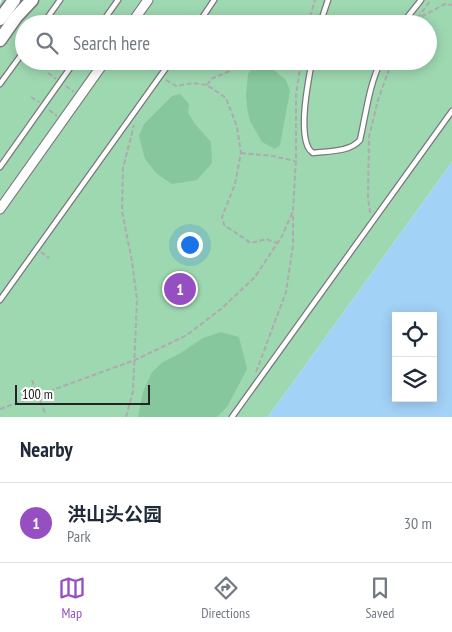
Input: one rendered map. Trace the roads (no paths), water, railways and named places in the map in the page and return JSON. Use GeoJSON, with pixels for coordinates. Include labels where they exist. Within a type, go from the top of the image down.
{"type":"FeatureCollection","features":[{"type":"Feature","properties":{"kind":"street"},"geometry":{"type":"LineString","coordinates":[[0,20],[14,0]]}},
{"type":"Feature","properties":{"kind":"street"},"geometry":{"type":"LineString","coordinates":[[18,15],[32,0]]}},
{"type":"Feature","properties":{"kind":"street"},"geometry":{"type":"LineString","coordinates":[[137,15],[148,0]]}},
{"type":"Feature","properties":{"kind":"street"},"geometry":{"type":"LineString","coordinates":[[0,40],[15,18]]}},
{"type":"Feature","properties":{"kind":"street"},"geometry":{"type":"LineString","coordinates":[[0,208],[99,70]]}},
{"type":"Feature","properties":{"kind":"lane"},"geometry":{"type":"LineString","coordinates":[[49,15],[60,0]]}},
{"type":"Feature","properties":{"kind":"lane"},"geometry":{"type":"LineString","coordinates":[[107,15],[118,0]]}},
{"type":"Feature","properties":{"kind":"lane"},"geometry":{"type":"LineString","coordinates":[[204,15],[214,0]]}},
{"type":"Feature","properties":{"kind":"lane"},"geometry":{"type":"LineString","coordinates":[[323,15],[328,0]]}},
{"type":"Feature","properties":{"kind":"lane"},"geometry":{"type":"LineString","coordinates":[[409,15],[421,0]]}},
{"type":"Feature","properties":{"kind":"lane"},"geometry":{"type":"LineString","coordinates":[[0,84],[15,63]]}},
{"type":"Feature","properties":{"kind":"lane"},"geometry":{"type":"LineString","coordinates":[[0,167],[69,70]]}},
{"type":"Feature","properties":{"kind":"lane"},"geometry":{"type":"LineString","coordinates":[[0,300],[164,70]]}},
{"type":"Feature","properties":{"kind":"lane"},"geometry":{"type":"LineString","coordinates":[[310,70],[305,114],[305,135],[308,149],[313,153],[350,148],[360,140],[376,70]]}},
{"type":"Feature","properties":{"kind":"lane"},"geometry":{"type":"LineString","coordinates":[[232,417],[452,111]]}},
{"type":"Feature","properties":{"kind":"water"},"geometry":{"type":"Polygon","coordinates":[[[452,162],[452,417],[268,417],[452,162]]]}},
{"type":"Feature","properties":{"kind":"place","name":"洪山头公园"},"geometry":{"type":"Point","coordinates":[180,289]}}]}
